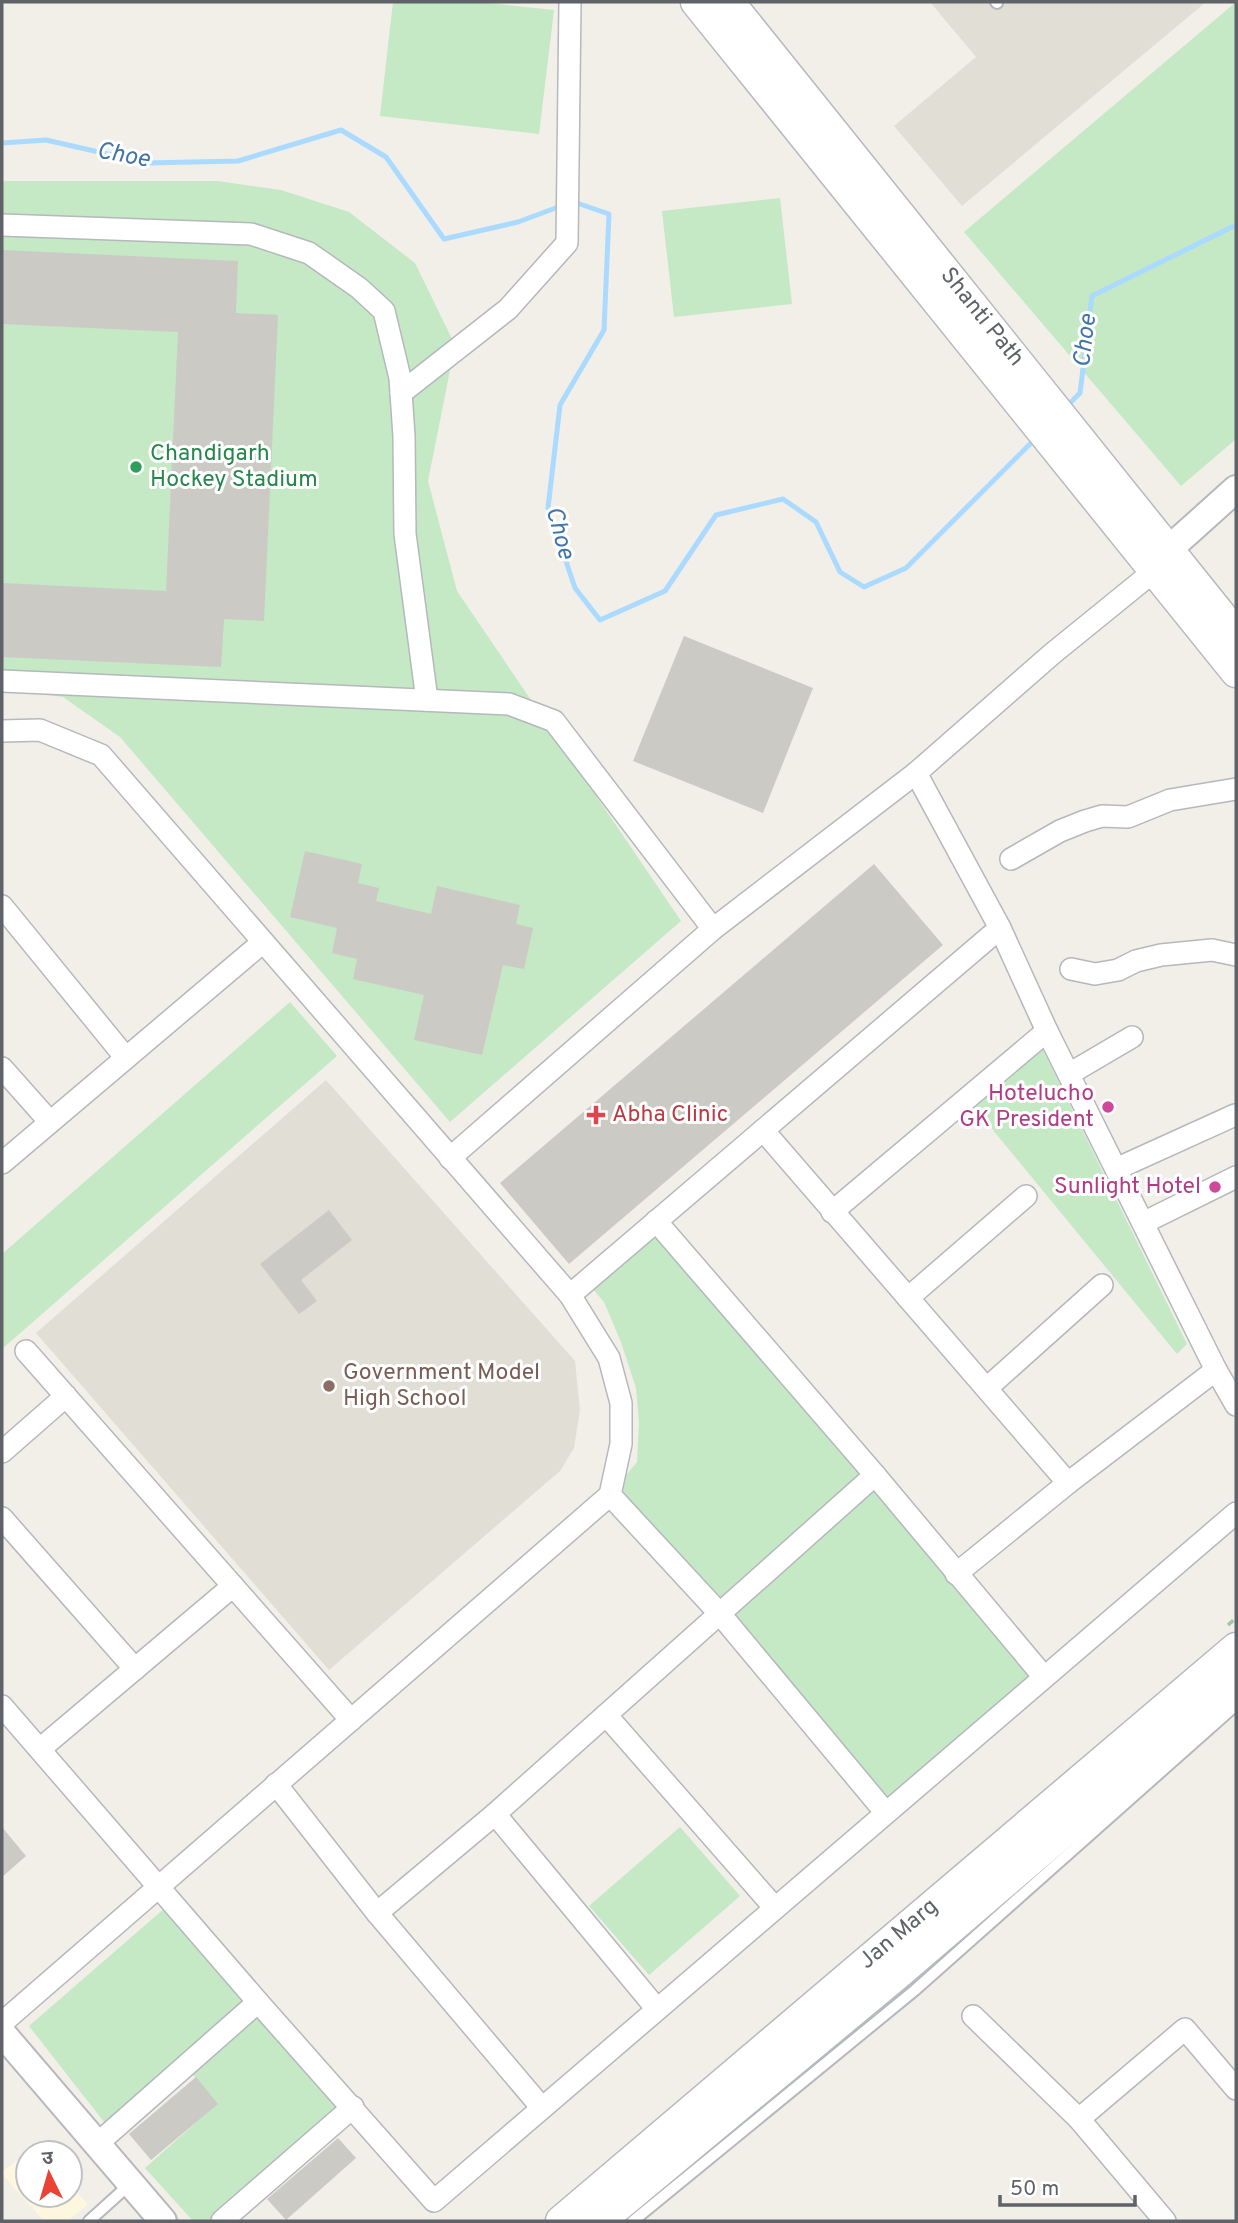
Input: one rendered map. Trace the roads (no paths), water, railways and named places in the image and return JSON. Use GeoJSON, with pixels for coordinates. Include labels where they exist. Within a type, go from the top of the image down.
{"type":"FeatureCollection","features":[{"type":"Feature","properties":{"kind":"main road","name":"Shanti Path"},"geometry":{"type":"LineString","coordinates":[[696,2],[999,358]]}},
{"type":"Feature","properties":{"kind":"main road","name":"Shanti Path"},"geometry":{"type":"LineString","coordinates":[[729,2],[999,358],[1160,561],[1236,673]]}},
{"type":"Feature","properties":{"kind":"main road","name":"Shanti Path"},"geometry":{"type":"LineString","coordinates":[[1160,561],[1236,634]]}},
{"type":"Feature","properties":{"kind":"main road","name":"Jan Marg"},"geometry":{"type":"LineString","coordinates":[[561,2221],[1236,1648]]}},
{"type":"Feature","properties":{"kind":"main road","name":"Jan Marg"},"geometry":{"type":"LineString","coordinates":[[600,2221],[900,1972],[1236,1684]]}},
{"type":"Feature","properties":{"kind":"street"},"geometry":{"type":"LineString","coordinates":[[401,393],[508,309],[567,243],[570,2]]}},
{"type":"Feature","properties":{"kind":"street"},"geometry":{"type":"LineString","coordinates":[[2,225],[251,234],[309,253],[359,288],[384,311],[400,378],[404,436],[405,534],[427,701]]}},
{"type":"Feature","properties":{"kind":"street"},"geometry":{"type":"LineString","coordinates":[[450,1158],[713,929],[916,773],[1160,561],[1236,489]]}},
{"type":"Feature","properties":{"kind":"street"},"geometry":{"type":"LineString","coordinates":[[2,681],[509,704],[554,721],[713,929]]}},
{"type":"Feature","properties":{"kind":"street"},"geometry":{"type":"LineString","coordinates":[[2,731],[40,730],[101,755],[570,1295],[610,1358],[621,1403],[621,1444],[610,1495],[2,2023]]}},
{"type":"Feature","properties":{"kind":"street"},"geometry":{"type":"LineString","coordinates":[[916,773],[1000,928],[1047,1031],[1236,1405]]}},
{"type":"Feature","properties":{"kind":"street"},"geometry":{"type":"LineString","coordinates":[[1011,859],[1060,831],[1084,821],[1102,816],[1128,817],[1170,800],[1236,789]]}},
{"type":"Feature","properties":{"kind":"street"},"geometry":{"type":"LineString","coordinates":[[5,916],[125,1058]]}},
{"type":"Feature","properties":{"kind":"street"},"geometry":{"type":"LineString","coordinates":[[570,1295],[1000,928]]}},
{"type":"Feature","properties":{"kind":"street"},"geometry":{"type":"LineString","coordinates":[[2,1163],[263,942]]}},
{"type":"Feature","properties":{"kind":"street"},"geometry":{"type":"LineString","coordinates":[[1071,969],[1095,974],[1118,970],[1136,961],[1161,955],[1212,950],[1236,955]]}},
{"type":"Feature","properties":{"kind":"street"},"geometry":{"type":"LineString","coordinates":[[832,1212],[1047,1031]]}},
{"type":"Feature","properties":{"kind":"street"},"geometry":{"type":"LineString","coordinates":[[1069,1074],[1132,1037]]}},
{"type":"Feature","properties":{"kind":"street"},"geometry":{"type":"LineString","coordinates":[[2,1068],[50,1122]]}},
{"type":"Feature","properties":{"kind":"street"},"geometry":{"type":"LineString","coordinates":[[1116,1169],[1235,1115]]}},
{"type":"Feature","properties":{"kind":"street"},"geometry":{"type":"LineString","coordinates":[[762,1130],[1068,1483]]}},
{"type":"Feature","properties":{"kind":"street"},"geometry":{"type":"LineString","coordinates":[[1143,1223],[1236,1177]]}},
{"type":"Feature","properties":{"kind":"street"},"geometry":{"type":"LineString","coordinates":[[908,1298],[1026,1196]]}},
{"type":"Feature","properties":{"kind":"street"},"geometry":{"type":"LineString","coordinates":[[656,1221],[875,1475],[1044,1677]]}},
{"type":"Feature","properties":{"kind":"street"},"geometry":{"type":"LineString","coordinates":[[987,1388],[1102,1285]]}},
{"type":"Feature","properties":{"kind":"street"},"geometry":{"type":"LineString","coordinates":[[26,1351],[351,1720]]}},
{"type":"Feature","properties":{"kind":"street"},"geometry":{"type":"LineString","coordinates":[[956,1574],[1068,1483],[1216,1370]]}},
{"type":"Feature","properties":{"kind":"street"},"geometry":{"type":"LineString","coordinates":[[2,1452],[66,1396]]}},
{"type":"Feature","properties":{"kind":"street"},"geometry":{"type":"LineString","coordinates":[[377,1913],[495,1814],[875,1475]]}},
{"type":"Feature","properties":{"kind":"street"},"geometry":{"type":"LineString","coordinates":[[610,1495],[720,1614],[886,1813]]}},
{"type":"Feature","properties":{"kind":"street"},"geometry":{"type":"LineString","coordinates":[[2,1706],[434,2201],[1236,1513]]}},
{"type":"Feature","properties":{"kind":"street"},"geometry":{"type":"LineString","coordinates":[[2,1518],[135,1669]]}},
{"type":"Feature","properties":{"kind":"street"},"geometry":{"type":"LineString","coordinates":[[40,1749],[233,1587]]}},
{"type":"Feature","properties":{"kind":"street"},"geometry":{"type":"LineString","coordinates":[[606,1715],[775,1908]]}},
{"type":"Feature","properties":{"kind":"street"},"geometry":{"type":"LineString","coordinates":[[276,1784],[377,1913],[542,2108]]}},
{"type":"Feature","properties":{"kind":"street"},"geometry":{"type":"LineString","coordinates":[[495,1814],[657,2009]]}},
{"type":"Feature","properties":{"kind":"street"},"geometry":{"type":"LineString","coordinates":[[97,2144],[258,2002]]}},
{"type":"Feature","properties":{"kind":"street"},"geometry":{"type":"LineString","coordinates":[[973,2016],[1079,2119],[1166,2221]]}},
{"type":"Feature","properties":{"kind":"street"},"geometry":{"type":"LineString","coordinates":[[1079,2119],[1185,2029],[1236,2089]]}},
{"type":"Feature","properties":{"kind":"street"},"geometry":{"type":"LineString","coordinates":[[2,2033],[163,2221]]}},
{"type":"Feature","properties":{"kind":"street"},"geometry":{"type":"LineString","coordinates":[[222,2221],[353,2107]]}},
{"type":"Feature","properties":{"kind":"lane"},"geometry":{"type":"LineString","coordinates":[[633,2221],[915,1990],[1236,1705]]}},
{"type":"Feature","properties":{"kind":"lane"},"geometry":{"type":"LineString","coordinates":[[89,2221],[130,2184]]}},
{"type":"Feature","properties":{"kind":"waterway","name":"Choe"},"geometry":{"type":"LineString","coordinates":[[2,143],[46,140],[147,163],[238,161],[341,130],[386,157],[444,239],[518,222],[561,206]]}},
{"type":"Feature","properties":{"kind":"waterway","name":"Choe"},"geometry":{"type":"LineString","coordinates":[[574,202],[609,214],[604,330],[560,405],[548,508],[575,588],[600,620],[665,591],[716,515],[783,499],[816,522],[840,572],[864,587],[906,568],[1036,438]]}},
{"type":"Feature","properties":{"kind":"waterway","name":"Choe"},"geometry":{"type":"LineString","coordinates":[[1067,406],[1080,393],[1092,296],[1236,225]]}},
{"type":"Feature","properties":{"kind":"place","name":"Chandigarh Hockey Stadium"},"geometry":{"type":"Point","coordinates":[136,467]}},
{"type":"Feature","properties":{"kind":"place","name":"Hotelucho GK President"},"geometry":{"type":"Point","coordinates":[1108,1107]}},
{"type":"Feature","properties":{"kind":"place","name":"Abha Clinic"},"geometry":{"type":"Point","coordinates":[596,1115]}},
{"type":"Feature","properties":{"kind":"place","name":"Sunlight Hotel"},"geometry":{"type":"Point","coordinates":[1215,1187]}},
{"type":"Feature","properties":{"kind":"place","name":"Government Model High School"},"geometry":{"type":"Point","coordinates":[329,1386]}}]}
